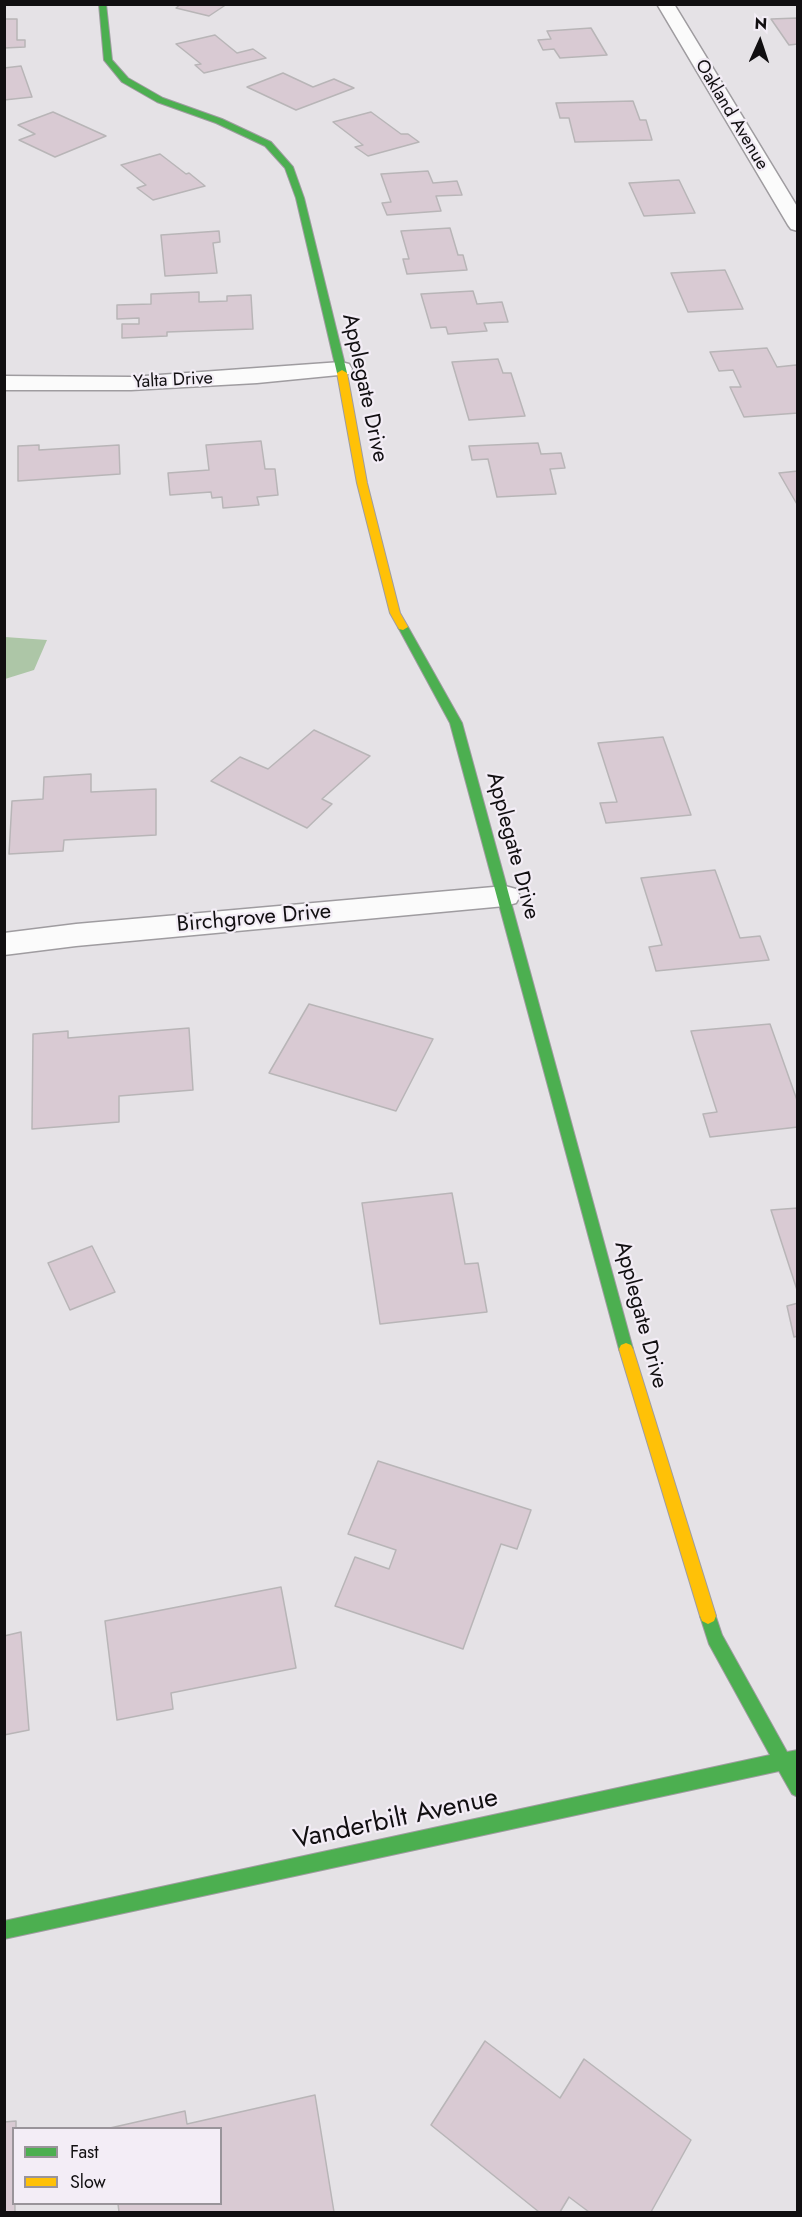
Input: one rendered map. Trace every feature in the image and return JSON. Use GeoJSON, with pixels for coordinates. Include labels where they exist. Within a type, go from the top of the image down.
{"type":"FeatureCollection","features":[{"type":"Feature","properties":{"kind":"street","name":"Applegate Drive"},"geometry":{"type":"LineString","coordinates":[[102,4],[108,60],[125,80],[160,100],[219,121],[268,144],[289,166],[300,198],[341,369],[362,483],[395,613],[456,723],[505,896],[635,1382],[711,1627],[798,1788]]}},
{"type":"Feature","properties":{"kind":"street","name":"Oakland Avenue"},"geometry":{"type":"LineString","coordinates":[[665,4],[798,225]]}},
{"type":"Feature","properties":{"kind":"street","name":"Yalta Drive"},"geometry":{"type":"LineString","coordinates":[[4,383],[57,386],[152,383],[341,369]]}},
{"type":"Feature","properties":{"kind":"street","name":"Birchgrove Drive"},"geometry":{"type":"LineString","coordinates":[[4,945],[88,934],[505,896]]}},
{"type":"Feature","properties":{"kind":"street","name":"Vanderbilt Avenue"},"geometry":{"type":"LineString","coordinates":[[4,1930],[798,1758]]}},
{"type":"Feature","properties":{"kind":"green space"},"geometry":{"type":"Polygon","coordinates":[[[5,637],[47,640],[34,670],[5,679],[5,637]]]}},
{"type":"Feature","properties":{"kind":"building"},"geometry":{"type":"Polygon","coordinates":[[[181,4],[227,4],[209,16],[176,8],[181,4]]]}},
{"type":"Feature","properties":{"kind":"building"},"geometry":{"type":"Polygon","coordinates":[[[798,18],[798,44],[789,45],[771,19],[798,18]]]}},
{"type":"Feature","properties":{"kind":"building"},"geometry":{"type":"Polygon","coordinates":[[[4,19],[17,19],[17,40],[25,40],[25,47],[4,48],[4,19]]]}},
{"type":"Feature","properties":{"kind":"building"},"geometry":{"type":"Polygon","coordinates":[[[591,28],[607,55],[560,58],[554,49],[543,50],[538,40],[551,39],[547,31],[591,28]]]}},
{"type":"Feature","properties":{"kind":"building"},"geometry":{"type":"Polygon","coordinates":[[[215,35],[237,53],[253,49],[266,58],[204,73],[195,65],[201,64],[176,44],[215,35]]]}},
{"type":"Feature","properties":{"kind":"building"},"geometry":{"type":"Polygon","coordinates":[[[21,66],[32,97],[4,100],[4,68],[21,66]]]}},
{"type":"Feature","properties":{"kind":"building"},"geometry":{"type":"Polygon","coordinates":[[[283,73],[313,87],[334,79],[354,88],[296,110],[247,87],[283,73]]]}},
{"type":"Feature","properties":{"kind":"building"},"geometry":{"type":"Polygon","coordinates":[[[633,101],[640,120],[646,120],[652,140],[575,142],[569,118],[560,118],[556,103],[633,101]]]}},
{"type":"Feature","properties":{"kind":"building"},"geometry":{"type":"Polygon","coordinates":[[[53,112],[106,136],[55,157],[19,140],[35,134],[18,125],[53,112]]]}},
{"type":"Feature","properties":{"kind":"building"},"geometry":{"type":"Polygon","coordinates":[[[371,112],[401,134],[408,134],[419,142],[368,156],[355,147],[363,145],[333,122],[371,112]]]}},
{"type":"Feature","properties":{"kind":"building"},"geometry":{"type":"Polygon","coordinates":[[[160,154],[205,186],[153,200],[137,188],[146,185],[121,165],[160,154]]]}},
{"type":"Feature","properties":{"kind":"building"},"geometry":{"type":"Polygon","coordinates":[[[428,171],[433,183],[457,181],[462,195],[436,196],[441,211],[387,215],[382,203],[391,202],[381,174],[428,171]]]}},
{"type":"Feature","properties":{"kind":"building"},"geometry":{"type":"Polygon","coordinates":[[[679,180],[695,213],[644,216],[629,183],[679,180]]]}},
{"type":"Feature","properties":{"kind":"building"},"geometry":{"type":"Polygon","coordinates":[[[450,228],[458,255],[463,255],[467,270],[407,274],[403,259],[409,259],[401,231],[450,228]]]}},
{"type":"Feature","properties":{"kind":"building"},"geometry":{"type":"Polygon","coordinates":[[[219,231],[220,242],[213,243],[217,273],[165,276],[161,235],[219,231]]]}},
{"type":"Feature","properties":{"kind":"building"},"geometry":{"type":"Polygon","coordinates":[[[725,270],[743,309],[688,312],[671,273],[725,270]]]}},
{"type":"Feature","properties":{"kind":"building"},"geometry":{"type":"Polygon","coordinates":[[[473,291],[477,304],[502,302],[508,322],[484,323],[487,331],[448,334],[446,327],[431,328],[421,294],[473,291]]]}},
{"type":"Feature","properties":{"kind":"building"},"geometry":{"type":"Polygon","coordinates":[[[199,292],[199,302],[227,301],[227,296],[251,295],[253,329],[167,332],[167,336],[122,338],[122,324],[139,324],[139,318],[117,319],[117,305],[151,304],[151,294],[199,292]]]}},
{"type":"Feature","properties":{"kind":"building"},"geometry":{"type":"Polygon","coordinates":[[[767,348],[777,367],[796,365],[798,368],[798,413],[744,417],[730,387],[741,387],[733,370],[719,371],[710,352],[767,348]]]}},
{"type":"Feature","properties":{"kind":"building"},"geometry":{"type":"Polygon","coordinates":[[[498,359],[503,373],[511,373],[525,416],[469,420],[452,362],[498,359]]]}},
{"type":"Feature","properties":{"kind":"building"},"geometry":{"type":"Polygon","coordinates":[[[261,441],[265,469],[275,469],[278,495],[257,497],[259,505],[223,508],[222,497],[212,498],[211,492],[170,495],[168,473],[209,470],[206,445],[261,441]]]}},
{"type":"Feature","properties":{"kind":"building"},"geometry":{"type":"Polygon","coordinates":[[[538,443],[541,454],[561,453],[565,468],[550,469],[556,494],[497,497],[488,459],[472,460],[469,446],[538,443]]]}},
{"type":"Feature","properties":{"kind":"building"},"geometry":{"type":"Polygon","coordinates":[[[39,445],[39,450],[119,445],[120,474],[18,481],[18,446],[39,445]]]}},
{"type":"Feature","properties":{"kind":"building"},"geometry":{"type":"Polygon","coordinates":[[[798,471],[798,506],[779,473],[798,471]]]}},
{"type":"Feature","properties":{"kind":"building"},"geometry":{"type":"Polygon","coordinates":[[[314,730],[370,756],[322,799],[332,804],[307,828],[211,781],[240,757],[268,769],[314,730]]]}},
{"type":"Feature","properties":{"kind":"building"},"geometry":{"type":"Polygon","coordinates":[[[663,737],[691,815],[606,823],[600,803],[617,802],[598,743],[663,737]]]}},
{"type":"Feature","properties":{"kind":"building"},"geometry":{"type":"Polygon","coordinates":[[[91,774],[91,792],[156,789],[156,835],[64,840],[63,851],[9,854],[12,801],[43,799],[44,777],[91,774]]]}},
{"type":"Feature","properties":{"kind":"building"},"geometry":{"type":"Polygon","coordinates":[[[715,870],[740,938],[760,936],[769,960],[656,971],[649,947],[662,945],[641,878],[715,870]]]}},
{"type":"Feature","properties":{"kind":"building"},"geometry":{"type":"Polygon","coordinates":[[[309,1004],[433,1039],[396,1111],[269,1073],[309,1004]]]}},
{"type":"Feature","properties":{"kind":"building"},"geometry":{"type":"Polygon","coordinates":[[[770,1024],[798,1103],[798,1127],[710,1137],[703,1114],[717,1112],[691,1031],[770,1024]]]}},
{"type":"Feature","properties":{"kind":"building"},"geometry":{"type":"Polygon","coordinates":[[[189,1028],[193,1090],[119,1096],[119,1122],[32,1129],[33,1034],[68,1031],[68,1038],[189,1028]]]}},
{"type":"Feature","properties":{"kind":"building"},"geometry":{"type":"Polygon","coordinates":[[[452,1193],[465,1264],[478,1263],[487,1312],[380,1324],[362,1203],[452,1193]]]}},
{"type":"Feature","properties":{"kind":"building"},"geometry":{"type":"Polygon","coordinates":[[[798,1208],[798,1293],[771,1210],[798,1208]]]}},
{"type":"Feature","properties":{"kind":"building"},"geometry":{"type":"Polygon","coordinates":[[[92,1246],[115,1292],[70,1310],[48,1263],[92,1246]]]}},
{"type":"Feature","properties":{"kind":"building"},"geometry":{"type":"Polygon","coordinates":[[[798,1303],[798,1336],[794,1337],[787,1306],[798,1303]]]}},
{"type":"Feature","properties":{"kind":"building"},"geometry":{"type":"Polygon","coordinates":[[[378,1461],[531,1510],[517,1549],[501,1544],[463,1649],[335,1606],[355,1557],[389,1569],[396,1550],[348,1534],[378,1461]]]}},
{"type":"Feature","properties":{"kind":"building"},"geometry":{"type":"Polygon","coordinates":[[[281,1587],[296,1668],[171,1693],[173,1709],[117,1720],[105,1621],[281,1587]]]}},
{"type":"Feature","properties":{"kind":"building"},"geometry":{"type":"Polygon","coordinates":[[[21,1632],[29,1730],[4,1735],[4,1636],[21,1632]]]}},
{"type":"Feature","properties":{"kind":"building"},"geometry":{"type":"Polygon","coordinates":[[[485,2041],[560,2098],[584,2059],[691,2140],[651,2212],[589,2212],[569,2197],[560,2212],[539,2212],[431,2125],[485,2041]]]}},
{"type":"Feature","properties":{"kind":"building"},"geometry":{"type":"Polygon","coordinates":[[[315,2095],[334,2212],[119,2212],[118,2205],[222,2205],[222,2127],[114,2127],[185,2111],[187,2124],[315,2095]]]}},
{"type":"Feature","properties":{"kind":"building"},"geometry":{"type":"Polygon","coordinates":[[[16,2121],[16,2127],[12,2127],[12,2205],[15,2205],[15,2212],[4,2212],[4,2122],[16,2121]]]}},
{"type":"Feature","properties":{"kind":"traffic: fast"},"geometry":{"type":"LineString","coordinates":[[102,4],[108,60],[125,80],[160,100],[219,121],[268,144],[289,167],[300,198],[342,373]]}},
{"type":"Feature","properties":{"kind":"traffic: fast"},"geometry":{"type":"LineString","coordinates":[[403,627],[456,723],[626,1349]]}},
{"type":"Feature","properties":{"kind":"traffic: fast"},"geometry":{"type":"LineString","coordinates":[[708,1616],[715,1638],[798,1788]]}},
{"type":"Feature","properties":{"kind":"traffic: fast"},"geometry":{"type":"LineString","coordinates":[[4,1930],[798,1758]]}},
{"type":"Feature","properties":{"kind":"traffic: slow"},"geometry":{"type":"LineString","coordinates":[[342,373],[362,483],[395,613],[403,627]]}},
{"type":"Feature","properties":{"kind":"traffic: slow"},"geometry":{"type":"LineString","coordinates":[[626,1349],[708,1616]]}}]}
